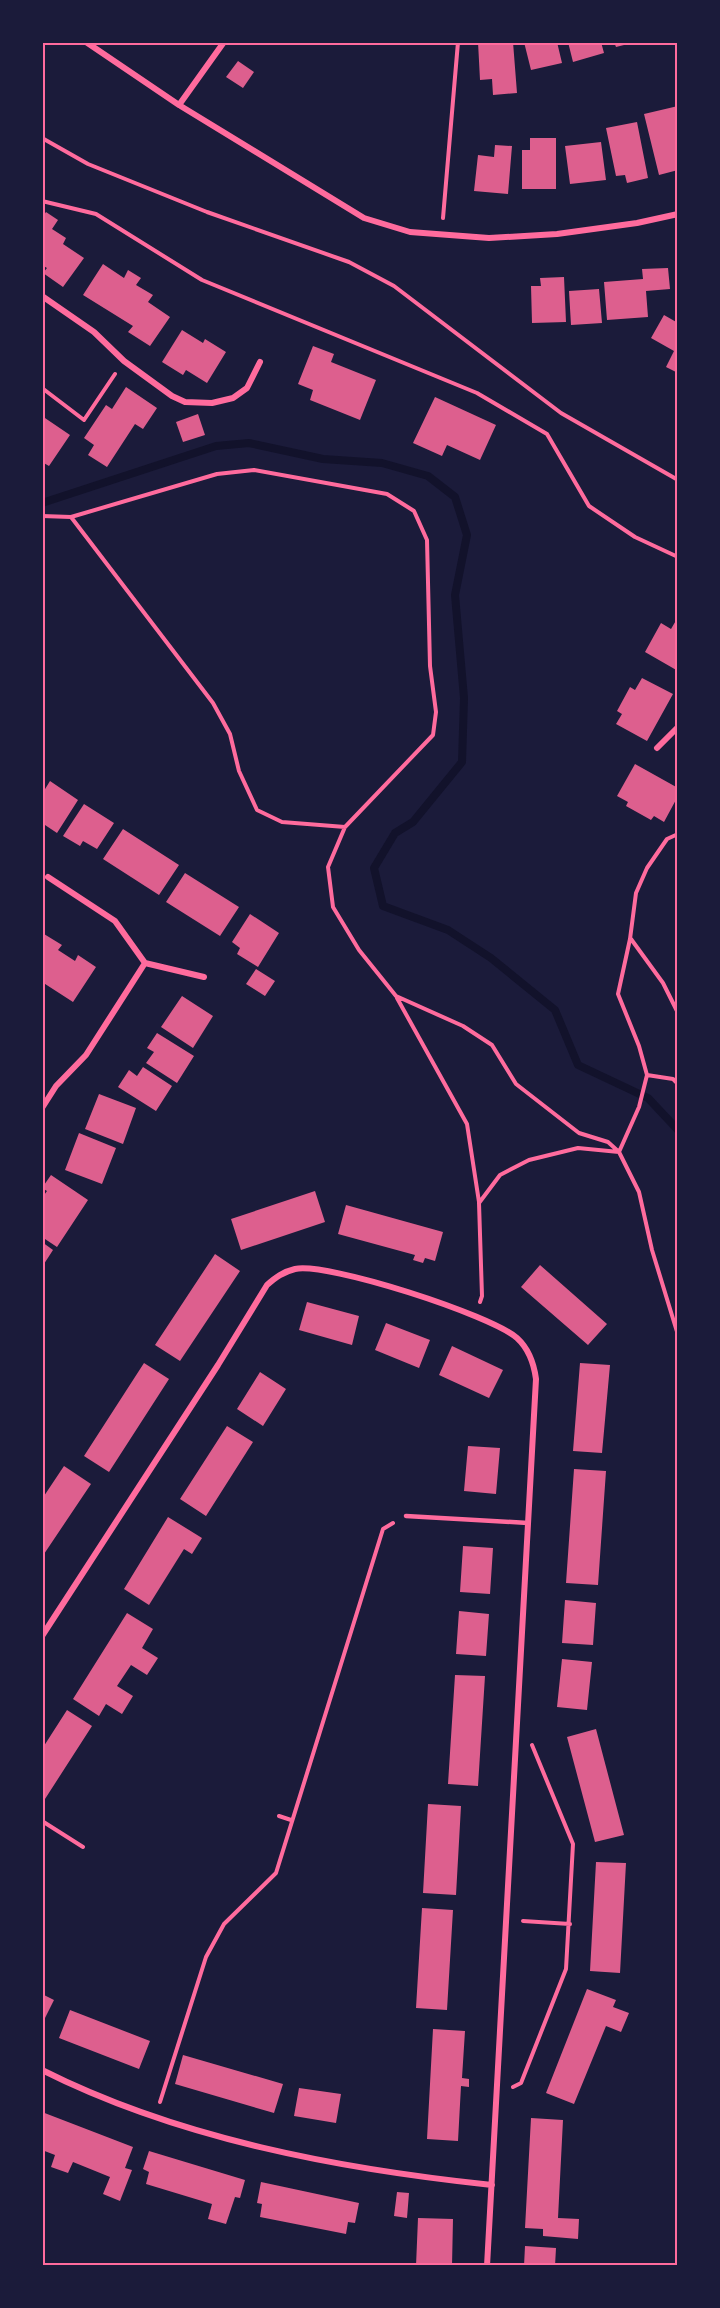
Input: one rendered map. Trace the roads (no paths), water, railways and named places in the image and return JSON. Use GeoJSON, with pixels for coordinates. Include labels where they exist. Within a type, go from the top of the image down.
{"type":"FeatureCollection","features":[{"type":"Feature","properties":{"kind":"street"},"geometry":{"type":"LineString","coordinates":[[86,42],[179,105],[364,218],[410,232],[489,238],[557,234],[678,216]]}},
{"type":"Feature","properties":{"kind":"street"},"geometry":{"type":"LineString","coordinates":[[179,105],[224,42]]}},
{"type":"Feature","properties":{"kind":"street"},"geometry":{"type":"LineString","coordinates":[[42,296],[94,332],[124,361],[172,396],[185,402],[212,403],[233,398],[247,388],[260,362]]}},
{"type":"Feature","properties":{"kind":"street"},"geometry":{"type":"LineString","coordinates":[[657,748],[678,727]]}},
{"type":"Feature","properties":{"kind":"street"},"geometry":{"type":"LineString","coordinates":[[48,877],[115,921],[145,963],[204,977]]}},
{"type":"Feature","properties":{"kind":"street"},"geometry":{"type":"LineString","coordinates":[[42,1108],[56,1086],[86,1054],[145,963]]}},
{"type":"Feature","properties":{"kind":"street"},"geometry":{"type":"LineString","coordinates":[[42,1635],[218,1365],[267,1285],[277,1275],[296,1269],[313,1268],[399,1289],[498,1326],[517,1338],[527,1351],[534,1365],[536,1379],[487,2266]]}},
{"type":"Feature","properties":{"kind":"street"},"geometry":{"type":"LineString","coordinates":[[42,2070],[118,2104],[249,2144],[337,2164],[492,2185]]}},
{"type":"Feature","properties":{"kind":"lane"},"geometry":{"type":"LineString","coordinates":[[406,1516],[528,1523]]}},
{"type":"Feature","properties":{"kind":"waterway"},"geometry":{"type":"LineString","coordinates":[[42,503],[216,446],[249,443],[323,459],[382,463],[428,476],[455,497],[467,535],[455,595],[464,698],[462,762],[413,822],[395,833],[374,868],[383,906],[448,930],[491,958],[555,1010],[578,1065],[648,1098],[678,1130]]}}]}
